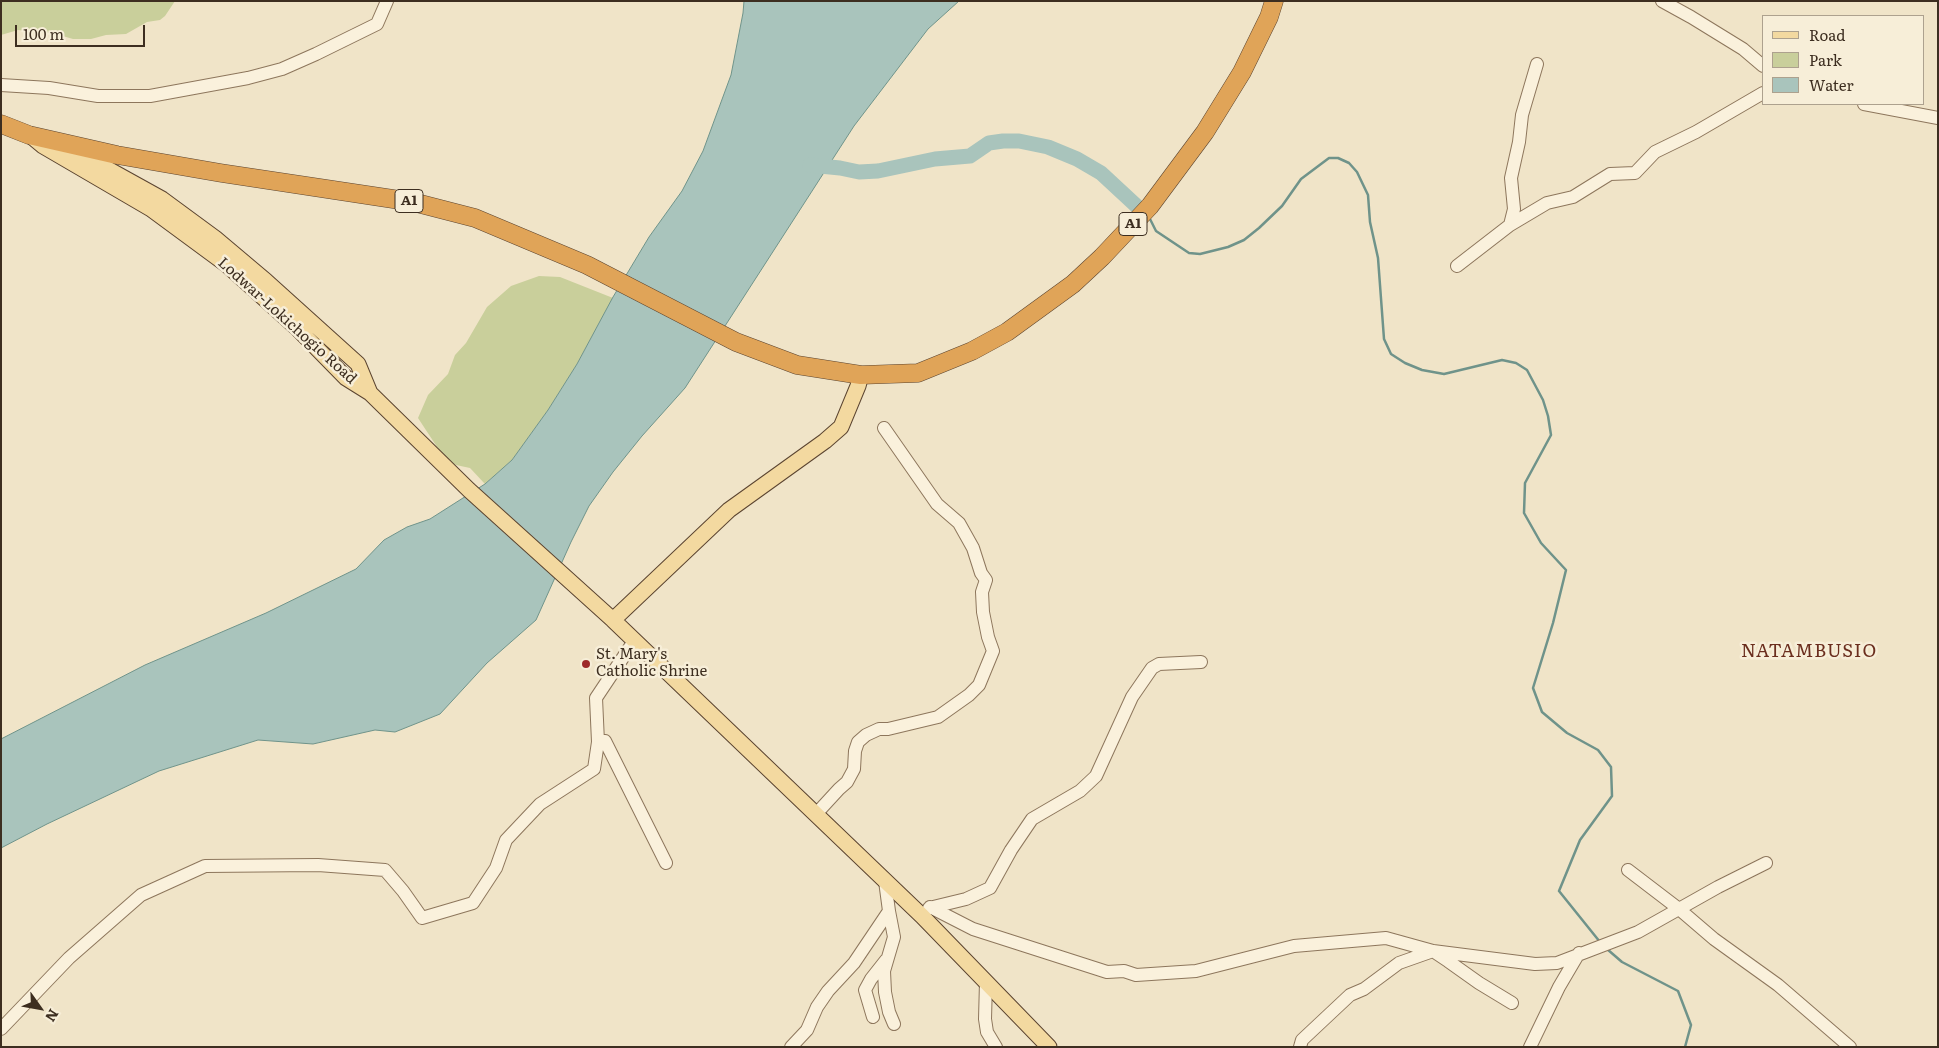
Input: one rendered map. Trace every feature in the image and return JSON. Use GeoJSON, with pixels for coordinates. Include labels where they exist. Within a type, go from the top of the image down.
{"type":"FeatureCollection","features":[{"type":"Feature","properties":{"kind":"highway","name":"A1"},"geometry":{"type":"LineString","coordinates":[[861,375],[918,373],[972,351],[1007,332],[1073,284],[1102,257],[1150,206],[1205,132],[1242,72],[1269,17],[1274,1]]}},
{"type":"Feature","properties":{"kind":"highway","name":"Lodwar-Lokichogio Road"},"geometry":{"type":"LineString","coordinates":[[1,124],[29,135],[117,155],[413,202],[475,218],[587,265],[736,342],[797,365],[861,375]]}},
{"type":"Feature","properties":{"kind":"main road","name":"Lodwar-Lokichogio Road"},"geometry":{"type":"LineString","coordinates":[[29,135],[43,146],[151,209],[227,265],[298,329],[346,378],[370,393],[469,490],[562,576],[613,620]]}},
{"type":"Feature","properties":{"kind":"main road","name":"Lodwar-Lokichogio Road"},"geometry":{"type":"LineString","coordinates":[[57,140],[75,153],[162,199],[215,238],[358,364],[370,393]]}},
{"type":"Feature","properties":{"kind":"main road"},"geometry":{"type":"LineString","coordinates":[[861,375],[841,427],[825,441],[728,510],[613,620],[885,881],[926,912],[986,982],[1050,1047]]}},
{"type":"Feature","properties":{"kind":"street"},"geometry":{"type":"LineString","coordinates":[[1,85],[49,88],[98,96],[150,96],[248,78],[282,69],[377,24],[386,1]]}},
{"type":"Feature","properties":{"kind":"street"},"geometry":{"type":"LineString","coordinates":[[1662,1],[1743,49],[1762,65]]}},
{"type":"Feature","properties":{"kind":"street"},"geometry":{"type":"LineString","coordinates":[[1510,225],[1514,209],[1511,178],[1519,142],[1522,115],[1537,64]]}},
{"type":"Feature","properties":{"kind":"street"},"geometry":{"type":"LineString","coordinates":[[1458,266],[1510,225],[1547,203],[1573,197],[1610,174],[1635,173],[1655,152],[1696,132],[1762,94]]}},
{"type":"Feature","properties":{"kind":"street"},"geometry":{"type":"LineString","coordinates":[[1869,105],[1938,118]]}},
{"type":"Feature","properties":{"kind":"street"},"geometry":{"type":"LineString","coordinates":[[816,814],[847,782],[854,769],[855,751],[858,742],[866,735],[879,729],[888,729],[938,717],[969,695],[979,685],[993,651],[983,612],[982,592],[986,580],[981,573],[973,548],[959,523],[937,504],[884,428]]}},
{"type":"Feature","properties":{"kind":"street"},"geometry":{"type":"LineString","coordinates":[[1,1029],[69,958],[141,895],[205,866],[318,865],[385,870],[422,918],[473,904],[496,868],[506,840],[540,804],[594,769],[598,742],[596,698],[634,641]]}},
{"type":"Feature","properties":{"kind":"street"},"geometry":{"type":"LineString","coordinates":[[926,912],[966,899],[990,888],[1011,850],[1032,819],[1080,791],[1096,776],[1132,697],[1152,668],[1160,664],[1201,662]]}},
{"type":"Feature","properties":{"kind":"street"},"geometry":{"type":"LineString","coordinates":[[598,742],[605,742],[666,863]]}},
{"type":"Feature","properties":{"kind":"street"},"geometry":{"type":"LineString","coordinates":[[926,912],[1107,972],[1124,971],[1136,975],[1196,971],[1294,946],[1386,938],[1433,951],[1535,964],[1557,963],[1638,932],[1718,887],[1766,863]]}},
{"type":"Feature","properties":{"kind":"street"},"geometry":{"type":"LineString","coordinates":[[1628,870],[1714,939],[1778,985],[1850,1047]]}},
{"type":"Feature","properties":{"kind":"street"},"geometry":{"type":"LineString","coordinates":[[885,881],[894,937],[884,971],[885,992],[889,1012],[894,1024]]}},
{"type":"Feature","properties":{"kind":"street"},"geometry":{"type":"LineString","coordinates":[[791,1047],[807,1030],[817,1007],[828,991],[854,963],[889,911]]}},
{"type":"Feature","properties":{"kind":"street"},"geometry":{"type":"LineString","coordinates":[[1433,951],[1512,1003]]}},
{"type":"Feature","properties":{"kind":"street"},"geometry":{"type":"LineString","coordinates":[[1300,1047],[1302,1040],[1350,995],[1364,989],[1399,963],[1433,951]]}},
{"type":"Feature","properties":{"kind":"street"},"geometry":{"type":"LineString","coordinates":[[1530,1047],[1558,988],[1580,953]]}},
{"type":"Feature","properties":{"kind":"street"},"geometry":{"type":"LineString","coordinates":[[873,1017],[866,990],[871,979],[886,960]]}},
{"type":"Feature","properties":{"kind":"street"},"geometry":{"type":"LineString","coordinates":[[986,982],[987,1032],[996,1047]]}},
{"type":"Feature","properties":{"kind":"green space"},"geometry":{"type":"Polygon","coordinates":[[[1,1],[175,1],[160,20],[147,22],[126,34],[106,35],[91,39],[73,39],[56,34],[18,30],[1,35],[1,1]]]}},
{"type":"Feature","properties":{"kind":"green space"},"geometry":{"type":"Polygon","coordinates":[[[539,276],[560,277],[613,298],[577,364],[548,410],[512,460],[485,484],[470,468],[456,465],[445,459],[418,418],[428,395],[448,374],[455,355],[466,343],[487,307],[511,286],[539,276]]]}},
{"type":"Feature","properties":{"kind":"water"},"geometry":{"type":"Polygon","coordinates":[[[744,1],[959,1],[928,29],[854,126],[685,388],[642,436],[589,506],[536,620],[487,663],[440,714],[395,732],[375,730],[313,744],[258,740],[159,771],[1,848],[1,739],[145,665],[266,613],[356,569],[384,540],[407,527],[430,519],[485,484],[512,460],[548,410],[577,364],[613,297],[649,237],[682,191],[703,151],[731,75],[744,1]]]}},
{"type":"Feature","properties":{"kind":"waterway"},"geometry":{"type":"LineString","coordinates":[[810,165],[859,172],[878,171],[935,159],[970,156],[989,143],[1019,141],[1048,147],[1077,159],[1101,173],[1142,211]]}},
{"type":"Feature","properties":{"kind":"waterway"},"geometry":{"type":"LineString","coordinates":[[1150,219],[1156,231],[1189,253],[1200,254],[1228,247],[1244,240],[1259,228],[1282,206],[1301,179],[1329,158],[1338,158],[1349,163],[1357,172],[1368,195],[1370,222],[1378,258],[1384,339],[1391,354],[1405,363],[1422,370],[1444,374],[1502,360],[1516,363],[1527,370],[1543,400],[1551,435],[1525,483],[1524,513],[1541,543],[1566,570],[1553,623],[1533,688],[1542,712],[1567,733],[1598,750],[1611,767],[1612,796],[1580,840],[1559,891],[1600,942]]}},
{"type":"Feature","properties":{"kind":"waterway"},"geometry":{"type":"LineString","coordinates":[[1607,949],[1622,962],[1678,991],[1691,1025],[1685,1047]]}},
{"type":"Feature","properties":{"kind":"place","name":"St. Mary's Catholic Shrine"},"geometry":{"type":"Point","coordinates":[586,664]}},
{"type":"Feature","properties":{"kind":"district","name":"NATAMBUSIO"},"geometry":{"type":"Point","coordinates":[1809,652]}}]}
